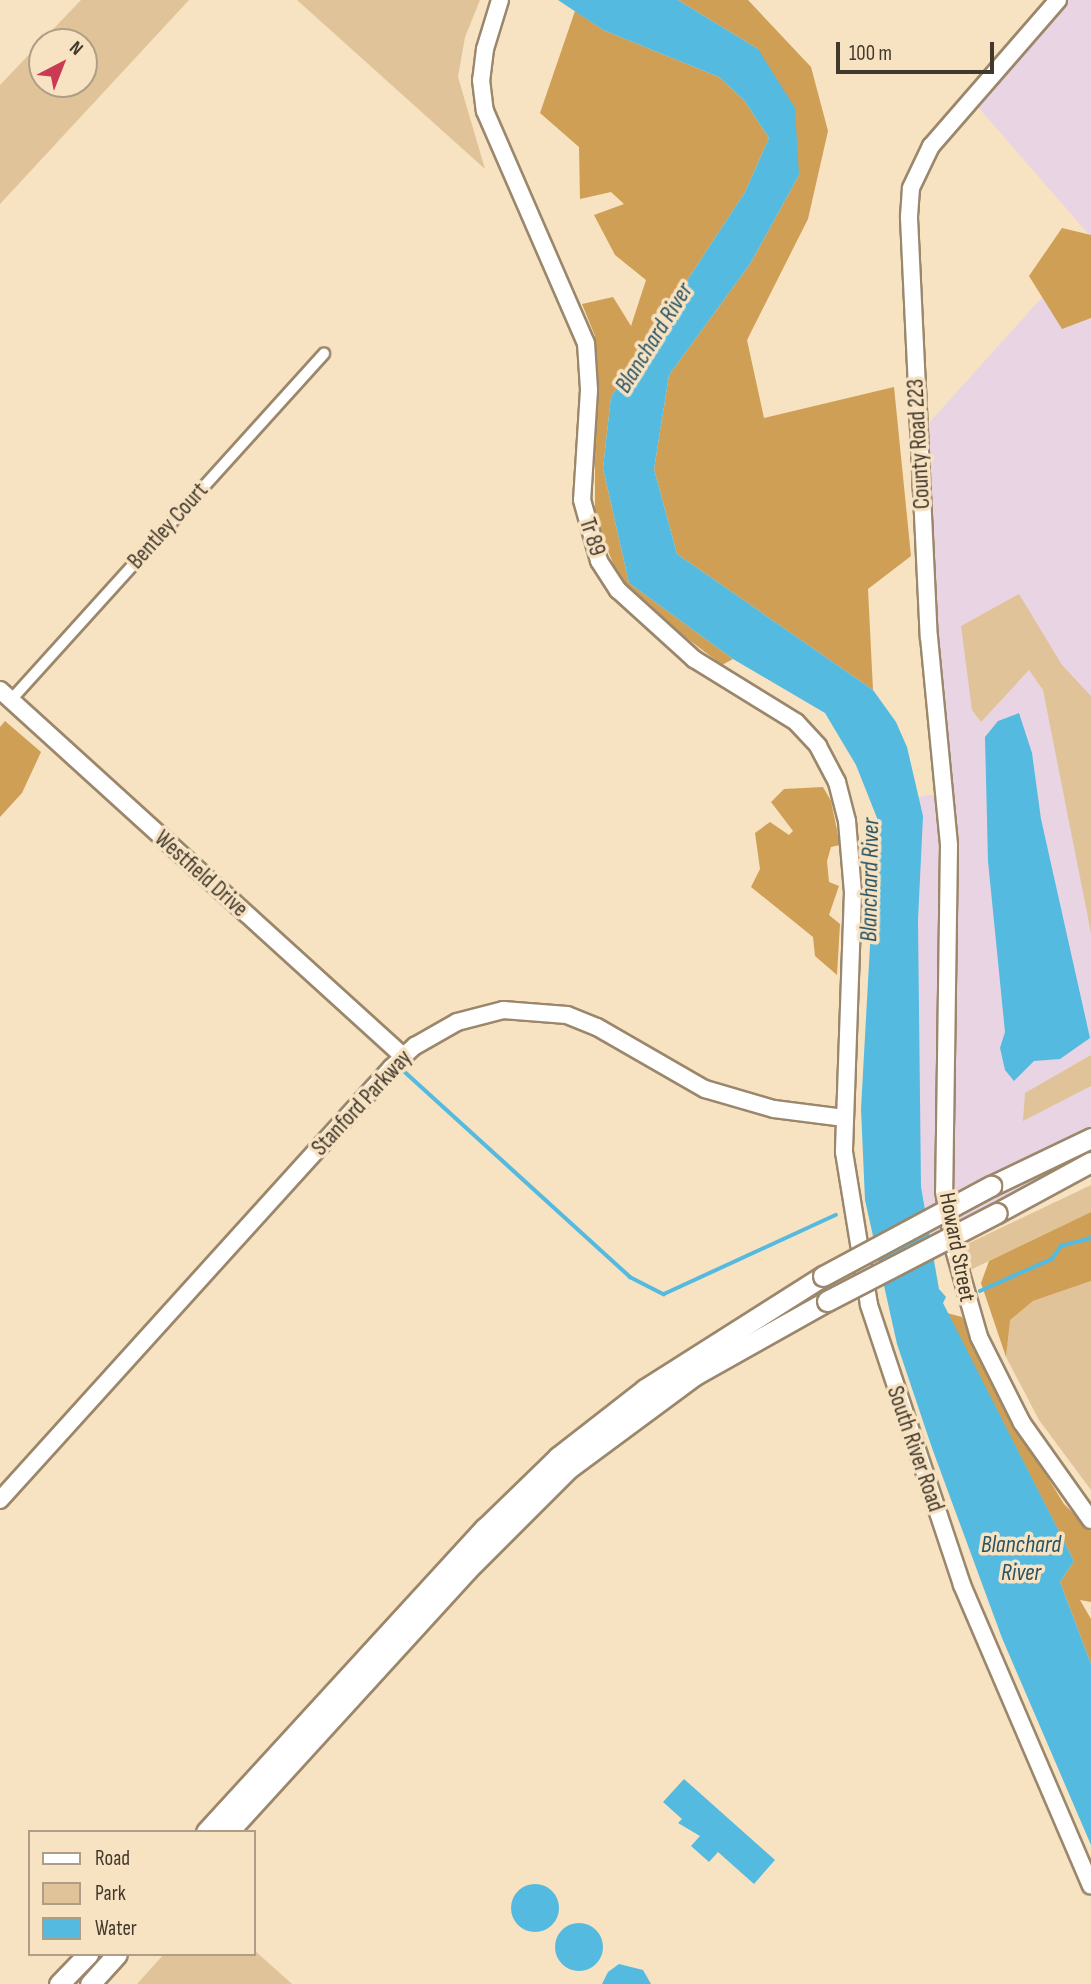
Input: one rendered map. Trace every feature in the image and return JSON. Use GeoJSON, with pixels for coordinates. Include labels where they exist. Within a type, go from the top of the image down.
{"type":"FeatureCollection","features":[{"type":"Feature","properties":{"kind":"highway"},"geometry":{"type":"LineString","coordinates":[[208,1830],[476,1538],[550,1465],[645,1389],[823,1276],[991,1186],[1091,1138]]}},
{"type":"Feature","properties":{"kind":"highway"},"geometry":{"type":"LineString","coordinates":[[230,1830],[467,1570],[568,1469],[695,1375],[827,1301],[1091,1162]]}},
{"type":"Feature","properties":{"kind":"highway"},"geometry":{"type":"LineString","coordinates":[[59,1984],[86,1956]]}},
{"type":"Feature","properties":{"kind":"highway"},"geometry":{"type":"LineString","coordinates":[[67,1984],[92,1956]]}},
{"type":"Feature","properties":{"kind":"highway"},"geometry":{"type":"LineString","coordinates":[[90,1984],[115,1956]]}},
{"type":"Feature","properties":{"kind":"highway"},"geometry":{"type":"LineString","coordinates":[[104,1984],[124,1956]]}},
{"type":"Feature","properties":{"kind":"street","name":"Tr 89"},"geometry":{"type":"LineString","coordinates":[[500,0],[485,49],[482,96],[493,134],[586,343],[589,390],[582,500],[590,539],[609,578],[640,612],[694,659],[796,722],[829,764],[843,804],[851,852],[851,988]]}},
{"type":"Feature","properties":{"kind":"street","name":"County Road 223"},"geometry":{"type":"LineString","coordinates":[[950,939],[949,845],[929,637],[909,203],[916,173],[931,146],[1058,0]]}},
{"type":"Feature","properties":{"kind":"street","name":"Bentley Court"},"geometry":{"type":"LineString","coordinates":[[6,695],[324,353]]}},
{"type":"Feature","properties":{"kind":"street","name":"Westfield Drive"},"geometry":{"type":"LineString","coordinates":[[6,695],[403,1056]]}},
{"type":"Feature","properties":{"kind":"street","name":"Howard Street"},"geometry":{"type":"LineString","coordinates":[[950,939],[942,1153],[944,1191],[966,1299],[1022,1423],[1091,1520]]}},
{"type":"Feature","properties":{"kind":"street","name":"South River Road"},"geometry":{"type":"LineString","coordinates":[[851,988],[844,1118],[848,1191],[877,1336],[961,1585],[1091,1886]]}},
{"type":"Feature","properties":{"kind":"street","name":"Stanford Parkway"},"geometry":{"type":"LineString","coordinates":[[0,1500],[403,1056],[428,1037],[472,1017],[511,1010],[551,1012],[597,1027],[705,1089],[774,1109],[844,1118]]}},
{"type":"Feature","properties":{"kind":"shaded area"},"geometry":{"type":"Polygon","coordinates":[[[678,0],[748,0],[811,67],[828,131],[808,219],[747,340],[764,418],[894,387],[911,556],[868,589],[873,690],[677,554],[654,469],[669,375],[750,264],[799,175],[758,49],[678,0]]]}},
{"type":"Feature","properties":{"kind":"shaded area"},"geometry":{"type":"Polygon","coordinates":[[[1058,0],[1091,0],[1091,237],[971,99],[1058,0]]]}},
{"type":"Feature","properties":{"kind":"shaded area"},"geometry":{"type":"Polygon","coordinates":[[[575,11],[603,30],[719,77],[744,100],[769,138],[745,192],[611,397],[603,468],[629,583],[733,659],[722,665],[642,604],[620,580],[595,520],[595,336],[582,304],[613,297],[631,326],[646,280],[615,255],[594,215],[624,204],[611,192],[580,199],[579,147],[540,113],[575,11]]]}},
{"type":"Feature","properties":{"kind":"shaded area"},"geometry":{"type":"Polygon","coordinates":[[[1062,228],[1091,235],[1091,318],[1062,329],[1029,276],[1062,228]]]}},
{"type":"Feature","properties":{"kind":"shaded area"},"geometry":{"type":"Polygon","coordinates":[[[1091,243],[1091,1162],[914,1255],[897,800],[944,793],[919,434],[1091,243]]]}},
{"type":"Feature","properties":{"kind":"shaded area"},"geometry":{"type":"Polygon","coordinates":[[[5,721],[41,752],[22,793],[0,817],[0,727],[5,721]]]}},
{"type":"Feature","properties":{"kind":"shaded area"},"geometry":{"type":"Polygon","coordinates":[[[823,787],[831,801],[840,845],[831,847],[827,861],[829,882],[839,886],[829,915],[840,924],[837,975],[815,956],[813,937],[751,887],[760,869],[755,833],[770,822],[789,835],[793,831],[771,802],[784,789],[823,787]]]}},
{"type":"Feature","properties":{"kind":"shaded area"},"geometry":{"type":"Polygon","coordinates":[[[1091,1212],[1091,1281],[1033,1301],[1010,1320],[1006,1357],[981,1283],[989,1261],[1091,1212]]]}},
{"type":"Feature","properties":{"kind":"shaded area"},"geometry":{"type":"Polygon","coordinates":[[[947,1313],[962,1317],[1005,1408],[1064,1504],[1091,1531],[1091,1602],[1080,1600],[1091,1619],[1091,1664],[1060,1582],[1074,1561],[947,1313]]]}},
{"type":"Feature","properties":{"kind":"green space"},"geometry":{"type":"Polygon","coordinates":[[[81,0],[189,0],[0,204],[0,85],[28,56],[28,98],[98,98],[98,28],[54,28],[81,0]]]}},
{"type":"Feature","properties":{"kind":"green space"},"geometry":{"type":"Polygon","coordinates":[[[297,0],[480,0],[465,37],[458,77],[485,169],[297,0]]]}},
{"type":"Feature","properties":{"kind":"green space"},"geometry":{"type":"Polygon","coordinates":[[[1019,594],[1062,665],[1091,696],[1091,933],[1043,690],[1029,670],[981,722],[972,710],[961,626],[1019,594]]]}},
{"type":"Feature","properties":{"kind":"green space"},"geometry":{"type":"Polygon","coordinates":[[[1091,1055],[1091,1086],[1023,1121],[1025,1093],[1091,1055]]]}},
{"type":"Feature","properties":{"kind":"green space"},"geometry":{"type":"Polygon","coordinates":[[[1091,1185],[1091,1212],[966,1272],[963,1246],[1091,1185]]]}},
{"type":"Feature","properties":{"kind":"green space"},"geometry":{"type":"Polygon","coordinates":[[[1091,1281],[1091,1490],[1039,1420],[1006,1357],[1009,1320],[1033,1301],[1091,1281]]]}},
{"type":"Feature","properties":{"kind":"green space"},"geometry":{"type":"Polygon","coordinates":[[[256,1952],[292,1984],[137,1984],[162,1956],[256,1956],[256,1952]]]}},
{"type":"Feature","properties":{"kind":"water","name":"Blanchard River"},"geometry":{"type":"Polygon","coordinates":[[[558,0],[678,0],[758,49],[795,108],[799,175],[750,264],[669,375],[654,469],[677,554],[873,690],[896,722],[907,747],[923,816],[918,920],[921,1187],[939,1289],[946,1297],[943,1303],[1074,1561],[1060,1582],[1091,1664],[1091,1845],[1002,1638],[932,1448],[897,1344],[865,1200],[861,1109],[877,818],[856,765],[825,713],[733,659],[629,583],[603,468],[611,397],[745,192],[769,138],[744,100],[719,77],[603,30],[558,0]]]}},
{"type":"Feature","properties":{"kind":"water"},"geometry":{"type":"Polygon","coordinates":[[[1019,713],[1032,753],[1041,819],[1090,1038],[1060,1059],[1034,1061],[1014,1081],[1005,1070],[1000,1048],[1005,1032],[988,861],[985,737],[998,721],[1019,713]]]}},
{"type":"Feature","properties":{"kind":"water"},"geometry":{"type":"Polygon","coordinates":[[[684,1779],[775,1860],[754,1884],[718,1852],[709,1862],[691,1846],[700,1836],[678,1823],[682,1819],[663,1802],[684,1779]]]}},
{"type":"Feature","properties":{"kind":"water"},"geometry":{"type":"Polygon","coordinates":[[[535,1884],[552,1891],[559,1908],[552,1925],[535,1932],[518,1925],[511,1908],[518,1891],[535,1884]]]}},
{"type":"Feature","properties":{"kind":"water"},"geometry":{"type":"Polygon","coordinates":[[[579,1923],[596,1930],[603,1947],[596,1964],[579,1971],[562,1964],[555,1947],[562,1930],[579,1923]]]}},
{"type":"Feature","properties":{"kind":"water"},"geometry":{"type":"Polygon","coordinates":[[[619,1964],[643,1970],[651,1984],[602,1984],[608,1972],[619,1964]]]}},
{"type":"Feature","properties":{"kind":"waterway"},"geometry":{"type":"LineString","coordinates":[[404,1071],[630,1277],[664,1294],[836,1215]]}},
{"type":"Feature","properties":{"kind":"waterway"},"geometry":{"type":"LineString","coordinates":[[980,1291],[1052,1259],[1061,1246],[1091,1238]]}}]}
